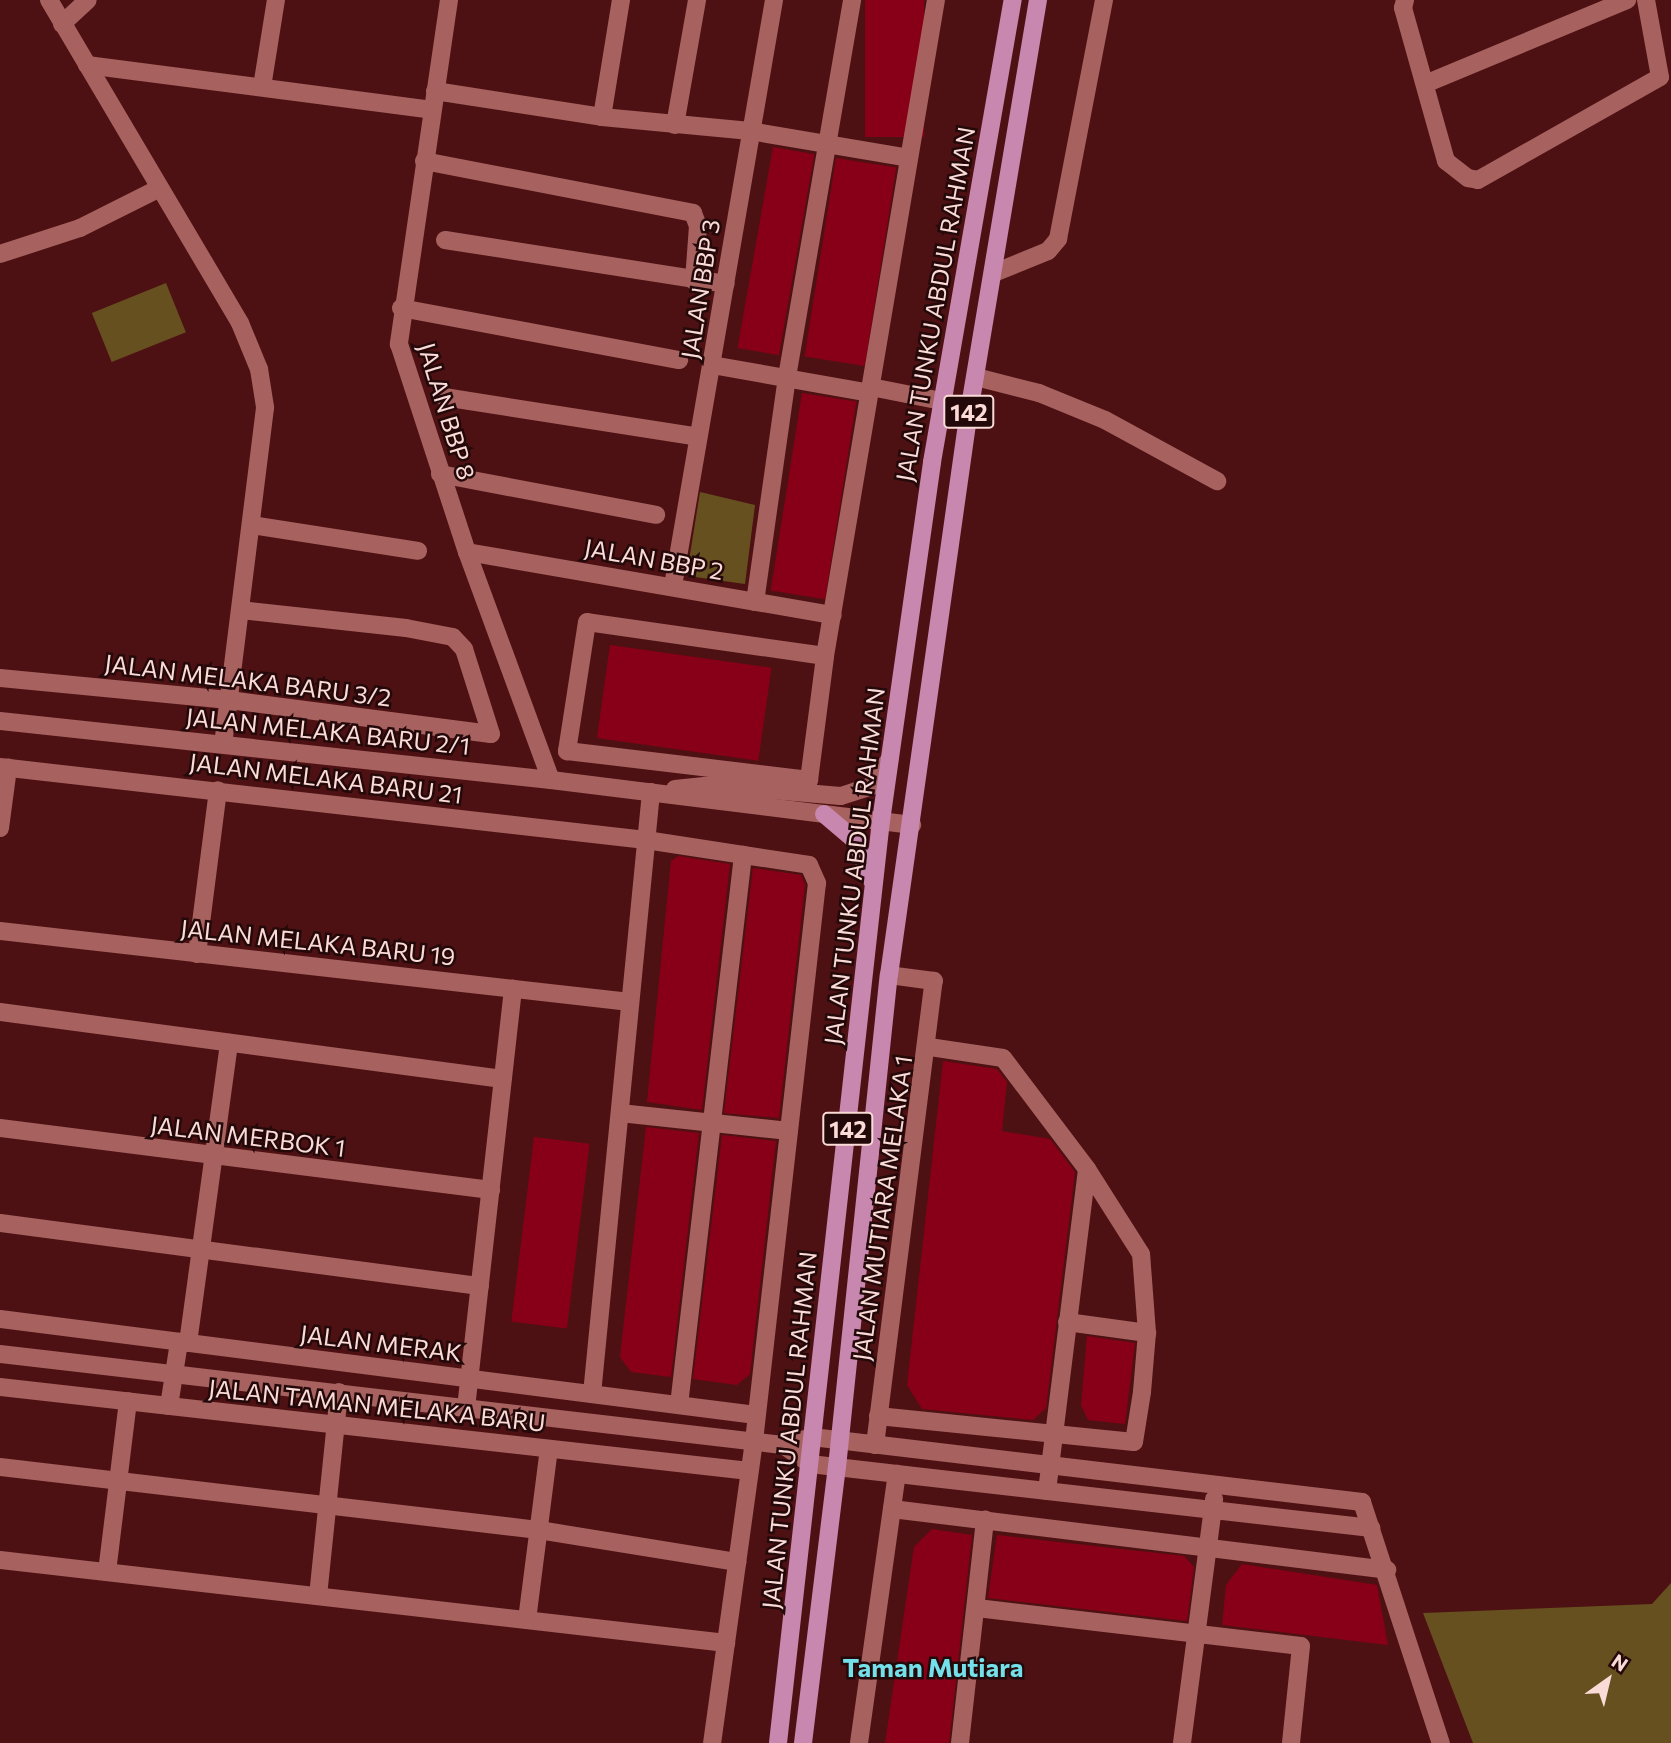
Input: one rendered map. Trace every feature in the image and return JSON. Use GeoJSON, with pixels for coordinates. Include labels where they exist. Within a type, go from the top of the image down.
{"type":"FeatureCollection","features":[{"type":"Feature","properties":{"kind":"main road","name":"JALAN TUNKU ABDUL RAHMAN"},"geometry":{"type":"LineString","coordinates":[[778,1743],[881,821],[942,401],[1013,0]]}},
{"type":"Feature","properties":{"kind":"main road","name":"JALAN TUNKU ABDUL RAHMAN"},"geometry":{"type":"LineString","coordinates":[[803,1743],[837,1467],[889,975],[976,376],[1038,0]]}},
{"type":"Feature","properties":{"kind":"main road"},"geometry":{"type":"LineString","coordinates":[[824,814],[856,841],[866,857],[874,897]]}},
{"type":"Feature","properties":{"kind":"street"},"geometry":{"type":"LineString","coordinates":[[49,0],[240,323],[259,369],[265,408],[223,744]]}},
{"type":"Feature","properties":{"kind":"street"},"geometry":{"type":"LineString","coordinates":[[62,24],[88,0]]}},
{"type":"Feature","properties":{"kind":"street"},"geometry":{"type":"LineString","coordinates":[[262,87],[276,0]]}},
{"type":"Feature","properties":{"kind":"street","name":"JALAN BBP 8"},"geometry":{"type":"LineString","coordinates":[[449,0],[401,307],[399,344],[404,367],[467,552],[551,780]]}},
{"type":"Feature","properties":{"kind":"street"},"geometry":{"type":"LineString","coordinates":[[602,117],[621,0]]}},
{"type":"Feature","properties":{"kind":"street"},"geometry":{"type":"LineString","coordinates":[[675,125],[697,0]]}},
{"type":"Feature","properties":{"kind":"street","name":"JALAN BBP 3"},"geometry":{"type":"LineString","coordinates":[[673,586],[774,0]]}},
{"type":"Feature","properties":{"kind":"street"},"geometry":{"type":"LineString","coordinates":[[755,602],[787,377],[852,0]]}},
{"type":"Feature","properties":{"kind":"street"},"geometry":{"type":"LineString","coordinates":[[825,656],[587,622],[567,751],[809,780],[825,656],[936,0]]}},
{"type":"Feature","properties":{"kind":"street"},"geometry":{"type":"LineString","coordinates":[[994,273],[1048,251],[1058,239],[1104,0]]}},
{"type":"Feature","properties":{"kind":"street"},"geometry":{"type":"LineString","coordinates":[[1405,0],[1446,161],[1468,178],[1478,180],[1660,77],[1646,0]]}},
{"type":"Feature","properties":{"kind":"street"},"geometry":{"type":"LineString","coordinates":[[1425,84],[1626,0]]}},
{"type":"Feature","properties":{"kind":"street"},"geometry":{"type":"LineString","coordinates":[[87,65],[432,110]]}},
{"type":"Feature","properties":{"kind":"street"},"geometry":{"type":"LineString","coordinates":[[435,91],[602,117],[750,131],[909,159]]}},
{"type":"Feature","properties":{"kind":"street"},"geometry":{"type":"LineString","coordinates":[[424,161],[693,213],[698,226],[694,281]]}},
{"type":"Feature","properties":{"kind":"street"},"geometry":{"type":"LineString","coordinates":[[0,254],[103,219],[160,188]]}},
{"type":"Feature","properties":{"kind":"street"},"geometry":{"type":"LineString","coordinates":[[445,240],[726,284]]}},
{"type":"Feature","properties":{"kind":"street"},"geometry":{"type":"LineString","coordinates":[[401,307],[679,360]]}},
{"type":"Feature","properties":{"kind":"street"},"geometry":{"type":"LineString","coordinates":[[712,365],[942,401]]}},
{"type":"Feature","properties":{"kind":"street"},"geometry":{"type":"LineString","coordinates":[[976,376],[1039,393],[1105,420],[1217,481]]}},
{"type":"Feature","properties":{"kind":"street"},"geometry":{"type":"LineString","coordinates":[[444,397],[698,437]]}},
{"type":"Feature","properties":{"kind":"street"},"geometry":{"type":"LineString","coordinates":[[440,474],[656,515]]}},
{"type":"Feature","properties":{"kind":"street"},"geometry":{"type":"LineString","coordinates":[[251,525],[418,551]]}},
{"type":"Feature","properties":{"kind":"street","name":"JALAN BBP 2"},"geometry":{"type":"LineString","coordinates":[[467,552],[833,615]]}},
{"type":"Feature","properties":{"kind":"street","name":"JALAN MELAKA BARU 3/2"},"geometry":{"type":"LineString","coordinates":[[0,678],[229,700],[491,734],[464,649],[453,638],[406,628],[241,610]]}},
{"type":"Feature","properties":{"kind":"street","name":"JALAN MELAKA BARU 2/1"},"geometry":{"type":"LineString","coordinates":[[0,721],[650,792]]}},
{"type":"Feature","properties":{"kind":"street"},"geometry":{"type":"LineString","coordinates":[[650,792],[714,785],[841,796],[871,786],[891,756]]}},
{"type":"Feature","properties":{"kind":"street"},"geometry":{"type":"LineString","coordinates":[[0,828],[4,767]]}},
{"type":"Feature","properties":{"kind":"street","name":"JALAN MELAKA BARU 21"},"geometry":{"type":"LineString","coordinates":[[4,767],[801,860],[809,865],[817,883],[789,1131]]}},
{"type":"Feature","properties":{"kind":"street"},"geometry":{"type":"LineString","coordinates":[[197,954],[218,790]]}},
{"type":"Feature","properties":{"kind":"street"},"geometry":{"type":"LineString","coordinates":[[650,792],[912,825]]}},
{"type":"Feature","properties":{"kind":"street"},"geometry":{"type":"LineString","coordinates":[[592,1394],[650,792]]}},
{"type":"Feature","properties":{"kind":"street"},"geometry":{"type":"LineString","coordinates":[[680,1405],[743,855]]}},
{"type":"Feature","properties":{"kind":"street","name":"JALAN MELAKA BARU 19"},"geometry":{"type":"LineString","coordinates":[[0,931],[630,1002]]}},
{"type":"Feature","properties":{"kind":"street","name":"JALAN MUTIARA MELAKA 1"},"geometry":{"type":"LineString","coordinates":[[875,1445],[929,1047],[934,981],[889,975]]}},
{"type":"Feature","properties":{"kind":"street"},"geometry":{"type":"LineString","coordinates":[[466,1408],[513,989]]}},
{"type":"Feature","properties":{"kind":"street"},"geometry":{"type":"LineString","coordinates":[[0,1012],[503,1079]]}},
{"type":"Feature","properties":{"kind":"street"},"geometry":{"type":"LineString","coordinates":[[170,1406],[174,1373],[183,1343],[201,1248],[229,1043]]}},
{"type":"Feature","properties":{"kind":"street"},"geometry":{"type":"LineString","coordinates":[[878,1416],[1134,1442],[1147,1333],[1141,1254],[1087,1169],[1003,1058],[929,1047]]}},
{"type":"Feature","properties":{"kind":"street"},"geometry":{"type":"LineString","coordinates":[[620,1114],[789,1131],[754,1441],[712,1743]]}},
{"type":"Feature","properties":{"kind":"street","name":"JALAN MERBOK 1"},"geometry":{"type":"LineString","coordinates":[[0,1128],[213,1158],[491,1190]]}},
{"type":"Feature","properties":{"kind":"street"},"geometry":{"type":"LineString","coordinates":[[1047,1491],[1087,1169]]}},
{"type":"Feature","properties":{"kind":"street"},"geometry":{"type":"LineString","coordinates":[[0,1223],[480,1286]]}},
{"type":"Feature","properties":{"kind":"street","name":"JALAN MERAK"},"geometry":{"type":"LineString","coordinates":[[0,1319],[757,1415]]}},
{"type":"Feature","properties":{"kind":"street"},"geometry":{"type":"LineString","coordinates":[[1067,1322],[1147,1333]]}},
{"type":"Feature","properties":{"kind":"street"},"geometry":{"type":"LineString","coordinates":[[0,1354],[783,1445],[812,1437],[1362,1502],[1387,1570],[1441,1743]]}},
{"type":"Feature","properties":{"kind":"street","name":"JALAN TAMAN MELAKA BARU"},"geometry":{"type":"LineString","coordinates":[[0,1387],[749,1471]]}},
{"type":"Feature","properties":{"kind":"street"},"geometry":{"type":"LineString","coordinates":[[318,1596],[339,1392]]}},
{"type":"Feature","properties":{"kind":"street"},"geometry":{"type":"LineString","coordinates":[[107,1572],[128,1401]]}},
{"type":"Feature","properties":{"kind":"street"},"geometry":{"type":"LineString","coordinates":[[783,1445],[810,1464],[1371,1528]]}},
{"type":"Feature","properties":{"kind":"street"},"geometry":{"type":"LineString","coordinates":[[527,1620],[549,1448]]}},
{"type":"Feature","properties":{"kind":"street"},"geometry":{"type":"LineString","coordinates":[[0,1467],[539,1530],[737,1562]]}},
{"type":"Feature","properties":{"kind":"street"},"geometry":{"type":"LineString","coordinates":[[859,1743],[897,1474]]}},
{"type":"Feature","properties":{"kind":"street"},"geometry":{"type":"LineString","coordinates":[[1182,1743],[1216,1485]]}},
{"type":"Feature","properties":{"kind":"street"},"geometry":{"type":"LineString","coordinates":[[892,1509],[1387,1570]]}},
{"type":"Feature","properties":{"kind":"street"},"geometry":{"type":"LineString","coordinates":[[960,1743],[985,1519]]}},
{"type":"Feature","properties":{"kind":"street"},"geometry":{"type":"LineString","coordinates":[[0,1560],[726,1643]]}},
{"type":"Feature","properties":{"kind":"street"},"geometry":{"type":"LineString","coordinates":[[977,1608],[1301,1646],[1291,1743]]}},
{"type":"Feature","properties":{"kind":"shaded area"},"geometry":{"type":"Polygon","coordinates":[[[166,283],[186,332],[112,362],[92,313],[166,283]]]}},
{"type":"Feature","properties":{"kind":"shaded area"},"geometry":{"type":"Polygon","coordinates":[[[700,492],[755,505],[745,584],[695,577],[689,561],[700,492]]]}},
{"type":"Feature","properties":{"kind":"shaded area"},"geometry":{"type":"Polygon","coordinates":[[[1671,1583],[1671,1743],[1473,1743],[1423,1613],[1652,1604],[1671,1583]]]}},
{"type":"Feature","properties":{"kind":"building"},"geometry":{"type":"Polygon","coordinates":[[[865,0],[924,0],[924,137],[865,137],[865,0]]]}},
{"type":"Feature","properties":{"kind":"building"},"geometry":{"type":"Polygon","coordinates":[[[773,147],[814,154],[779,355],[738,348],[773,147]]]}},
{"type":"Feature","properties":{"kind":"building"},"geometry":{"type":"Polygon","coordinates":[[[836,158],[896,168],[865,366],[805,357],[836,158]]]}},
{"type":"Feature","properties":{"kind":"building"},"geometry":{"type":"Polygon","coordinates":[[[802,393],[856,402],[825,599],[771,591],[802,393]]]}},
{"type":"Feature","properties":{"kind":"building"},"geometry":{"type":"Polygon","coordinates":[[[610,645],[771,668],[758,761],[597,738],[610,645]]]}},
{"type":"Feature","properties":{"kind":"building"},"geometry":{"type":"Polygon","coordinates":[[[678,856],[730,864],[702,1110],[647,1102],[671,861],[678,856]]]}},
{"type":"Feature","properties":{"kind":"building"},"geometry":{"type":"Polygon","coordinates":[[[753,868],[801,875],[805,885],[779,1118],[724,1113],[753,868]]]}},
{"type":"Feature","properties":{"kind":"building"},"geometry":{"type":"Polygon","coordinates":[[[943,1061],[997,1069],[1007,1082],[1002,1131],[1050,1139],[1075,1172],[1046,1408],[1033,1420],[922,1409],[907,1385],[943,1061]]]}},
{"type":"Feature","properties":{"kind":"building"},"geometry":{"type":"Polygon","coordinates":[[[646,1127],[699,1133],[671,1377],[631,1372],[620,1357],[646,1127]]]}},
{"type":"Feature","properties":{"kind":"building"},"geometry":{"type":"Polygon","coordinates":[[[722,1135],[776,1141],[750,1374],[737,1385],[693,1379],[722,1135]]]}},
{"type":"Feature","properties":{"kind":"building"},"geometry":{"type":"Polygon","coordinates":[[[534,1137],[590,1144],[567,1328],[511,1322],[534,1137]]]}},
{"type":"Feature","properties":{"kind":"building"},"geometry":{"type":"Polygon","coordinates":[[[1087,1336],[1135,1343],[1125,1424],[1088,1420],[1081,1405],[1087,1336]]]}},
{"type":"Feature","properties":{"kind":"building"},"geometry":{"type":"Polygon","coordinates":[[[932,1529],[972,1535],[949,1743],[885,1743],[914,1547],[932,1529]]]}},
{"type":"Feature","properties":{"kind":"building"},"geometry":{"type":"Polygon","coordinates":[[[997,1535],[1184,1556],[1194,1567],[1187,1621],[988,1598],[997,1535]]]}},
{"type":"Feature","properties":{"kind":"building"},"geometry":{"type":"Polygon","coordinates":[[[1242,1564],[1377,1585],[1388,1645],[1222,1625],[1226,1585],[1242,1564]]]}},
{"type":"Feature","properties":{"kind":"district","name":"Taman Mutiara"},"geometry":{"type":"Point","coordinates":[933,1667]}}]}
